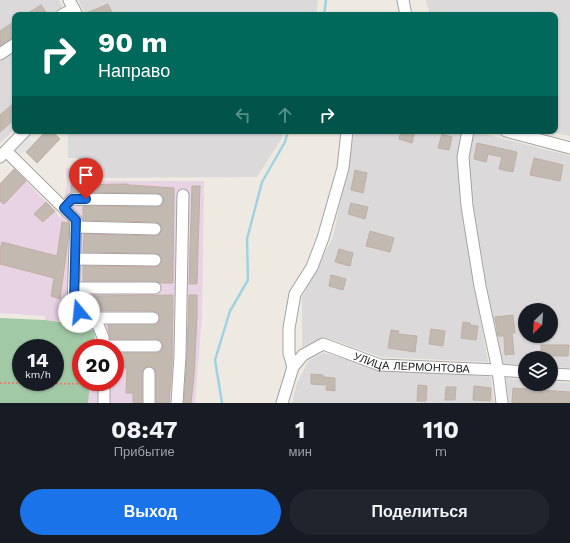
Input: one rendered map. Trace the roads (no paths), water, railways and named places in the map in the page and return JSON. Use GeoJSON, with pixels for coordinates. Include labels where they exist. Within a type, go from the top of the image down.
{"type":"FeatureCollection","features":[{"type":"Feature","properties":{"kind":"street"},"geometry":{"type":"LineString","coordinates":[[403,0],[405,12]]}},
{"type":"Feature","properties":{"kind":"street"},"geometry":{"type":"LineString","coordinates":[[0,54],[12,46]]}},
{"type":"Feature","properties":{"kind":"street"},"geometry":{"type":"LineString","coordinates":[[22,134],[3,154],[76,220],[74,303],[79,312],[98,325],[103,339]]}},
{"type":"Feature","properties":{"kind":"street"},"geometry":{"type":"LineString","coordinates":[[282,403],[293,367],[289,353],[289,328],[295,294],[312,267],[323,238],[343,168],[347,134]]}},
{"type":"Feature","properties":{"kind":"street"},"geometry":{"type":"LineString","coordinates":[[467,134],[463,157],[466,206],[480,286],[498,370],[502,403]]}},
{"type":"Feature","properties":{"kind":"street"},"geometry":{"type":"LineString","coordinates":[[517,134],[570,148]]}},
{"type":"Feature","properties":{"kind":"street"},"geometry":{"type":"LineString","coordinates":[[177,403],[180,356],[183,195]]}},
{"type":"Feature","properties":{"kind":"street"},"geometry":{"type":"LineString","coordinates":[[64,208],[72,199],[157,200]]}},
{"type":"Feature","properties":{"kind":"street"},"geometry":{"type":"LineString","coordinates":[[76,227],[155,229]]}},
{"type":"Feature","properties":{"kind":"street"},"geometry":{"type":"LineString","coordinates":[[75,259],[155,260]]}},
{"type":"Feature","properties":{"kind":"street"},"geometry":{"type":"LineString","coordinates":[[74,288],[155,288]]}},
{"type":"Feature","properties":{"kind":"street"},"geometry":{"type":"LineString","coordinates":[[88,318],[153,318]]}},
{"type":"Feature","properties":{"kind":"street","name":"УЛИЦА ЛЕРМОНТОВА"},"geometry":{"type":"LineString","coordinates":[[293,367],[303,355],[323,344],[380,365],[518,371]]}},
{"type":"Feature","properties":{"kind":"street"},"geometry":{"type":"LineString","coordinates":[[124,347],[156,346]]}},
{"type":"Feature","properties":{"kind":"street"},"geometry":{"type":"LineString","coordinates":[[149,373],[149,403]]}},
{"type":"Feature","properties":{"kind":"street"},"geometry":{"type":"LineString","coordinates":[[558,374],[570,375]]}},
{"type":"Feature","properties":{"kind":"street"},"geometry":{"type":"LineString","coordinates":[[104,391],[104,403]]}},
{"type":"Feature","properties":{"kind":"waterway"},"geometry":{"type":"LineString","coordinates":[[324,12],[326,0]]}},
{"type":"Feature","properties":{"kind":"waterway"},"geometry":{"type":"LineString","coordinates":[[222,403],[215,360],[230,311],[248,280],[247,239],[262,182],[285,142],[287,134]]}}]}
